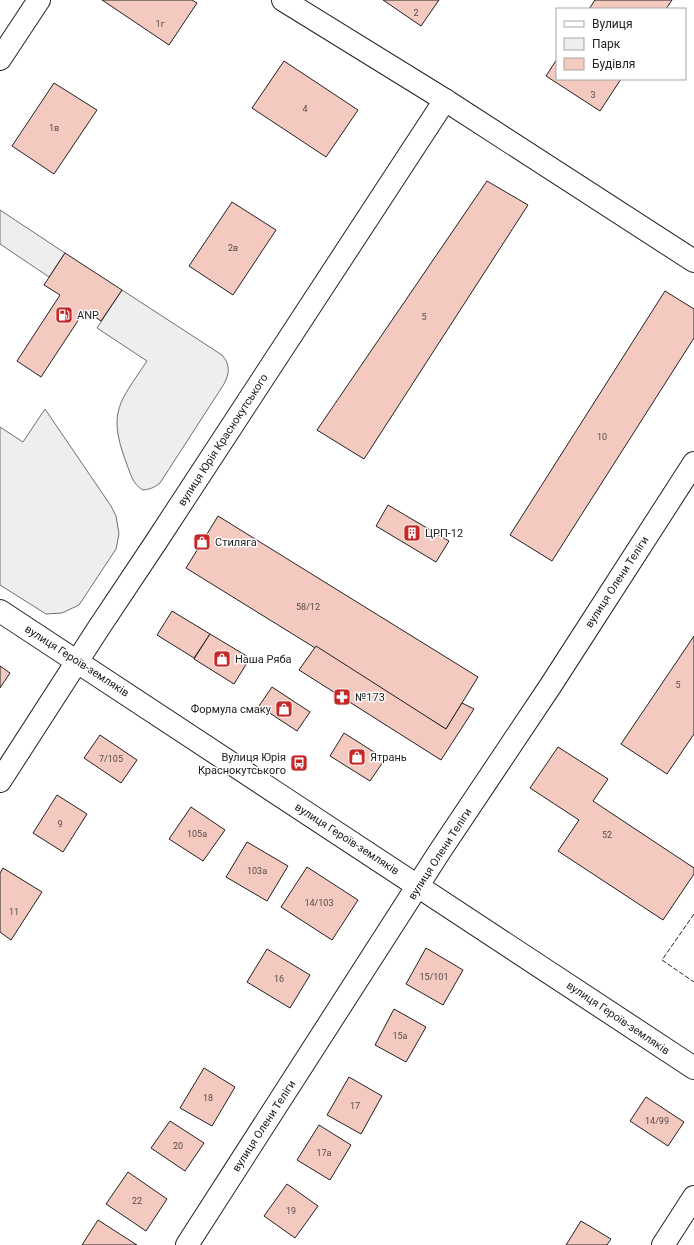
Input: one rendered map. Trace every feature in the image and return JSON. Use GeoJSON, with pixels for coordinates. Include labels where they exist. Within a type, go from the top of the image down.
{"type":"FeatureCollection","features":[{"type":"Feature","properties":{"kind":"street"},"geometry":{"type":"LineString","coordinates":[[0,59],[39,0]]}},
{"type":"Feature","properties":{"kind":"street"},"geometry":{"type":"LineString","coordinates":[[282,0],[445,100],[694,261]]}},
{"type":"Feature","properties":{"kind":"street","name":"вулиця Юрія Краснокутського"},"geometry":{"type":"LineString","coordinates":[[0,780],[445,100]]}},
{"type":"Feature","properties":{"kind":"street","name":"вулиця Олени Теліги"},"geometry":{"type":"LineString","coordinates":[[187,1245],[694,463]]}},
{"type":"Feature","properties":{"kind":"street","name":"вулиця Героїв-земляків"},"geometry":{"type":"LineString","coordinates":[[0,611],[694,1068]]}},
{"type":"Feature","properties":{"kind":"street"},"geometry":{"type":"LineString","coordinates":[[663,1245],[694,1197]]}},
{"type":"Feature","properties":{"kind":"green space"},"geometry":{"type":"Polygon","coordinates":[[[0,210],[65,253],[49,277],[0,244],[0,210]]]}},
{"type":"Feature","properties":{"kind":"green space"},"geometry":{"type":"Polygon","coordinates":[[[122,290],[222,355],[228,365],[228,372],[224,384],[160,483],[152,488],[143,490],[136,484],[130,474],[120,445],[117,430],[117,418],[123,398],[147,361],[97,328],[122,290]]]}},
{"type":"Feature","properties":{"kind":"green space"},"geometry":{"type":"Polygon","coordinates":[[[45,409],[111,506],[116,516],[119,534],[116,549],[79,605],[62,613],[46,614],[0,585],[0,427],[23,442],[45,409]]]}},
{"type":"Feature","properties":{"kind":"building"},"geometry":{"type":"Polygon","coordinates":[[[102,0],[192,0],[197,3],[169,45],[102,0]]]}},
{"type":"Feature","properties":{"kind":"building"},"geometry":{"type":"Polygon","coordinates":[[[383,0],[439,0],[421,26],[383,0]]]}},
{"type":"Feature","properties":{"kind":"building"},"geometry":{"type":"Polygon","coordinates":[[[595,0],[672,0],[667,8],[590,8],[595,0]]]}},
{"type":"Feature","properties":{"kind":"building"},"geometry":{"type":"Polygon","coordinates":[[[284,61],[358,110],[326,157],[252,108],[284,61]]]}},
{"type":"Feature","properties":{"kind":"building"},"geometry":{"type":"Polygon","coordinates":[[[556,61],[556,80],[620,80],[600,111],[546,76],[556,61]]]}},
{"type":"Feature","properties":{"kind":"building"},"geometry":{"type":"Polygon","coordinates":[[[54,83],[97,110],[54,174],[12,146],[54,83]]]}},
{"type":"Feature","properties":{"kind":"building"},"geometry":{"type":"Polygon","coordinates":[[[487,181],[528,205],[364,459],[317,430],[487,181]]]}},
{"type":"Feature","properties":{"kind":"building"},"geometry":{"type":"Polygon","coordinates":[[[232,202],[276,230],[233,295],[189,266],[232,202]]]}},
{"type":"Feature","properties":{"kind":"building","name":"ANP"},"geometry":{"type":"Polygon","coordinates":[[[65,253],[122,290],[101,321],[85,310],[41,377],[17,361],[60,295],[44,285],[65,253]]]}},
{"type":"Feature","properties":{"kind":"building"},"geometry":{"type":"Polygon","coordinates":[[[665,291],[694,309],[694,338],[552,561],[510,535],[665,291]]]}},
{"type":"Feature","properties":{"kind":"building","name":"ЦРП-12"},"geometry":{"type":"Polygon","coordinates":[[[388,505],[449,541],[436,562],[376,526],[388,505]]]}},
{"type":"Feature","properties":{"kind":"building"},"geometry":{"type":"Polygon","coordinates":[[[218,516],[478,677],[446,729],[186,568],[218,516]]]}},
{"type":"Feature","properties":{"kind":"building"},"geometry":{"type":"Polygon","coordinates":[[[172,611],[210,634],[194,658],[157,635],[172,611]]]}},
{"type":"Feature","properties":{"kind":"building","name":"Наша Ряба"},"geometry":{"type":"Polygon","coordinates":[[[210,634],[250,658],[234,684],[194,659],[210,634]]]}},
{"type":"Feature","properties":{"kind":"building"},"geometry":{"type":"Polygon","coordinates":[[[694,636],[694,734],[667,774],[621,744],[694,636]]]}},
{"type":"Feature","properties":{"kind":"building"},"geometry":{"type":"Polygon","coordinates":[[[316,646],[446,729],[462,703],[474,709],[441,760],[299,670],[316,646]]]}},
{"type":"Feature","properties":{"kind":"building"},"geometry":{"type":"Polygon","coordinates":[[[0,666],[10,673],[0,688],[0,666]]]}},
{"type":"Feature","properties":{"kind":"building","name":"Формула смаку"},"geometry":{"type":"Polygon","coordinates":[[[272,687],[310,712],[297,731],[259,706],[272,687]]]}},
{"type":"Feature","properties":{"kind":"building","name":"Ятрань"},"geometry":{"type":"Polygon","coordinates":[[[344,733],[385,759],[370,781],[330,756],[344,733]]]}},
{"type":"Feature","properties":{"kind":"building"},"geometry":{"type":"Polygon","coordinates":[[[100,735],[137,760],[121,783],[84,758],[100,735]]]}},
{"type":"Feature","properties":{"kind":"building"},"geometry":{"type":"Polygon","coordinates":[[[558,747],[608,779],[593,801],[694,868],[694,874],[663,920],[558,851],[579,820],[530,788],[558,747]]]}},
{"type":"Feature","properties":{"kind":"building"},"geometry":{"type":"Polygon","coordinates":[[[57,795],[87,814],[63,852],[33,833],[57,795]]]}},
{"type":"Feature","properties":{"kind":"building"},"geometry":{"type":"Polygon","coordinates":[[[191,807],[225,830],[203,861],[169,839],[191,807]]]}},
{"type":"Feature","properties":{"kind":"building"},"geometry":{"type":"Polygon","coordinates":[[[247,842],[288,866],[267,901],[226,877],[247,842]]]}},
{"type":"Feature","properties":{"kind":"building"},"geometry":{"type":"Polygon","coordinates":[[[307,867],[358,900],[332,940],[281,907],[307,867]]]}},
{"type":"Feature","properties":{"kind":"building"},"geometry":{"type":"Polygon","coordinates":[[[3,868],[42,892],[11,940],[0,932],[0,873],[3,868]]]}},
{"type":"Feature","properties":{"kind":"building"},"geometry":{"type":"Polygon","coordinates":[[[426,948],[463,970],[443,1005],[406,984],[426,948]]]}},
{"type":"Feature","properties":{"kind":"building"},"geometry":{"type":"Polygon","coordinates":[[[267,949],[310,975],[290,1008],[247,982],[267,949]]]}},
{"type":"Feature","properties":{"kind":"building"},"geometry":{"type":"Polygon","coordinates":[[[394,1009],[426,1027],[406,1062],[375,1045],[394,1009]]]}},
{"type":"Feature","properties":{"kind":"building"},"geometry":{"type":"Polygon","coordinates":[[[204,1068],[235,1087],[212,1126],[180,1108],[204,1068]]]}},
{"type":"Feature","properties":{"kind":"building"},"geometry":{"type":"Polygon","coordinates":[[[349,1077],[382,1096],[361,1134],[327,1115],[349,1077]]]}},
{"type":"Feature","properties":{"kind":"building"},"geometry":{"type":"Polygon","coordinates":[[[646,1097],[684,1122],[668,1146],[630,1121],[646,1097]]]}},
{"type":"Feature","properties":{"kind":"building"},"geometry":{"type":"Polygon","coordinates":[[[170,1121],[204,1143],[185,1171],[151,1148],[170,1121]]]}},
{"type":"Feature","properties":{"kind":"building"},"geometry":{"type":"Polygon","coordinates":[[[319,1125],[351,1145],[330,1180],[297,1160],[319,1125]]]}},
{"type":"Feature","properties":{"kind":"building"},"geometry":{"type":"Polygon","coordinates":[[[128,1172],[167,1199],[146,1231],[106,1204],[128,1172]]]}},
{"type":"Feature","properties":{"kind":"building"},"geometry":{"type":"Polygon","coordinates":[[[287,1184],[318,1206],[295,1238],[264,1216],[287,1184]]]}},
{"type":"Feature","properties":{"kind":"building"},"geometry":{"type":"Polygon","coordinates":[[[98,1220],[137,1245],[82,1245],[98,1220]]]}},
{"type":"Feature","properties":{"kind":"building"},"geometry":{"type":"Polygon","coordinates":[[[581,1221],[611,1239],[607,1245],[566,1245],[581,1221]]]}},
{"type":"Feature","properties":{"kind":"fence"},"geometry":{"type":"LineString","coordinates":[[694,914],[662,960],[694,982]]}},
{"type":"Feature","properties":{"kind":"place","name":"ANP"},"geometry":{"type":"Point","coordinates":[64,315]}},
{"type":"Feature","properties":{"kind":"place","name":"ЦРП-12"},"geometry":{"type":"Point","coordinates":[412,533]}},
{"type":"Feature","properties":{"kind":"place","name":"Стиляга"},"geometry":{"type":"Point","coordinates":[202,542]}},
{"type":"Feature","properties":{"kind":"place","name":"Наша Ряба"},"geometry":{"type":"Point","coordinates":[222,659]}},
{"type":"Feature","properties":{"kind":"place","name":"№173"},"geometry":{"type":"Point","coordinates":[342,697]}},
{"type":"Feature","properties":{"kind":"place","name":"Формула смаку"},"geometry":{"type":"Point","coordinates":[284,709]}},
{"type":"Feature","properties":{"kind":"place","name":"Ятрань"},"geometry":{"type":"Point","coordinates":[357,757]}},
{"type":"Feature","properties":{"kind":"place","name":"Вулиця Юрія Краснокутського"},"geometry":{"type":"Point","coordinates":[299,763]}}]}
